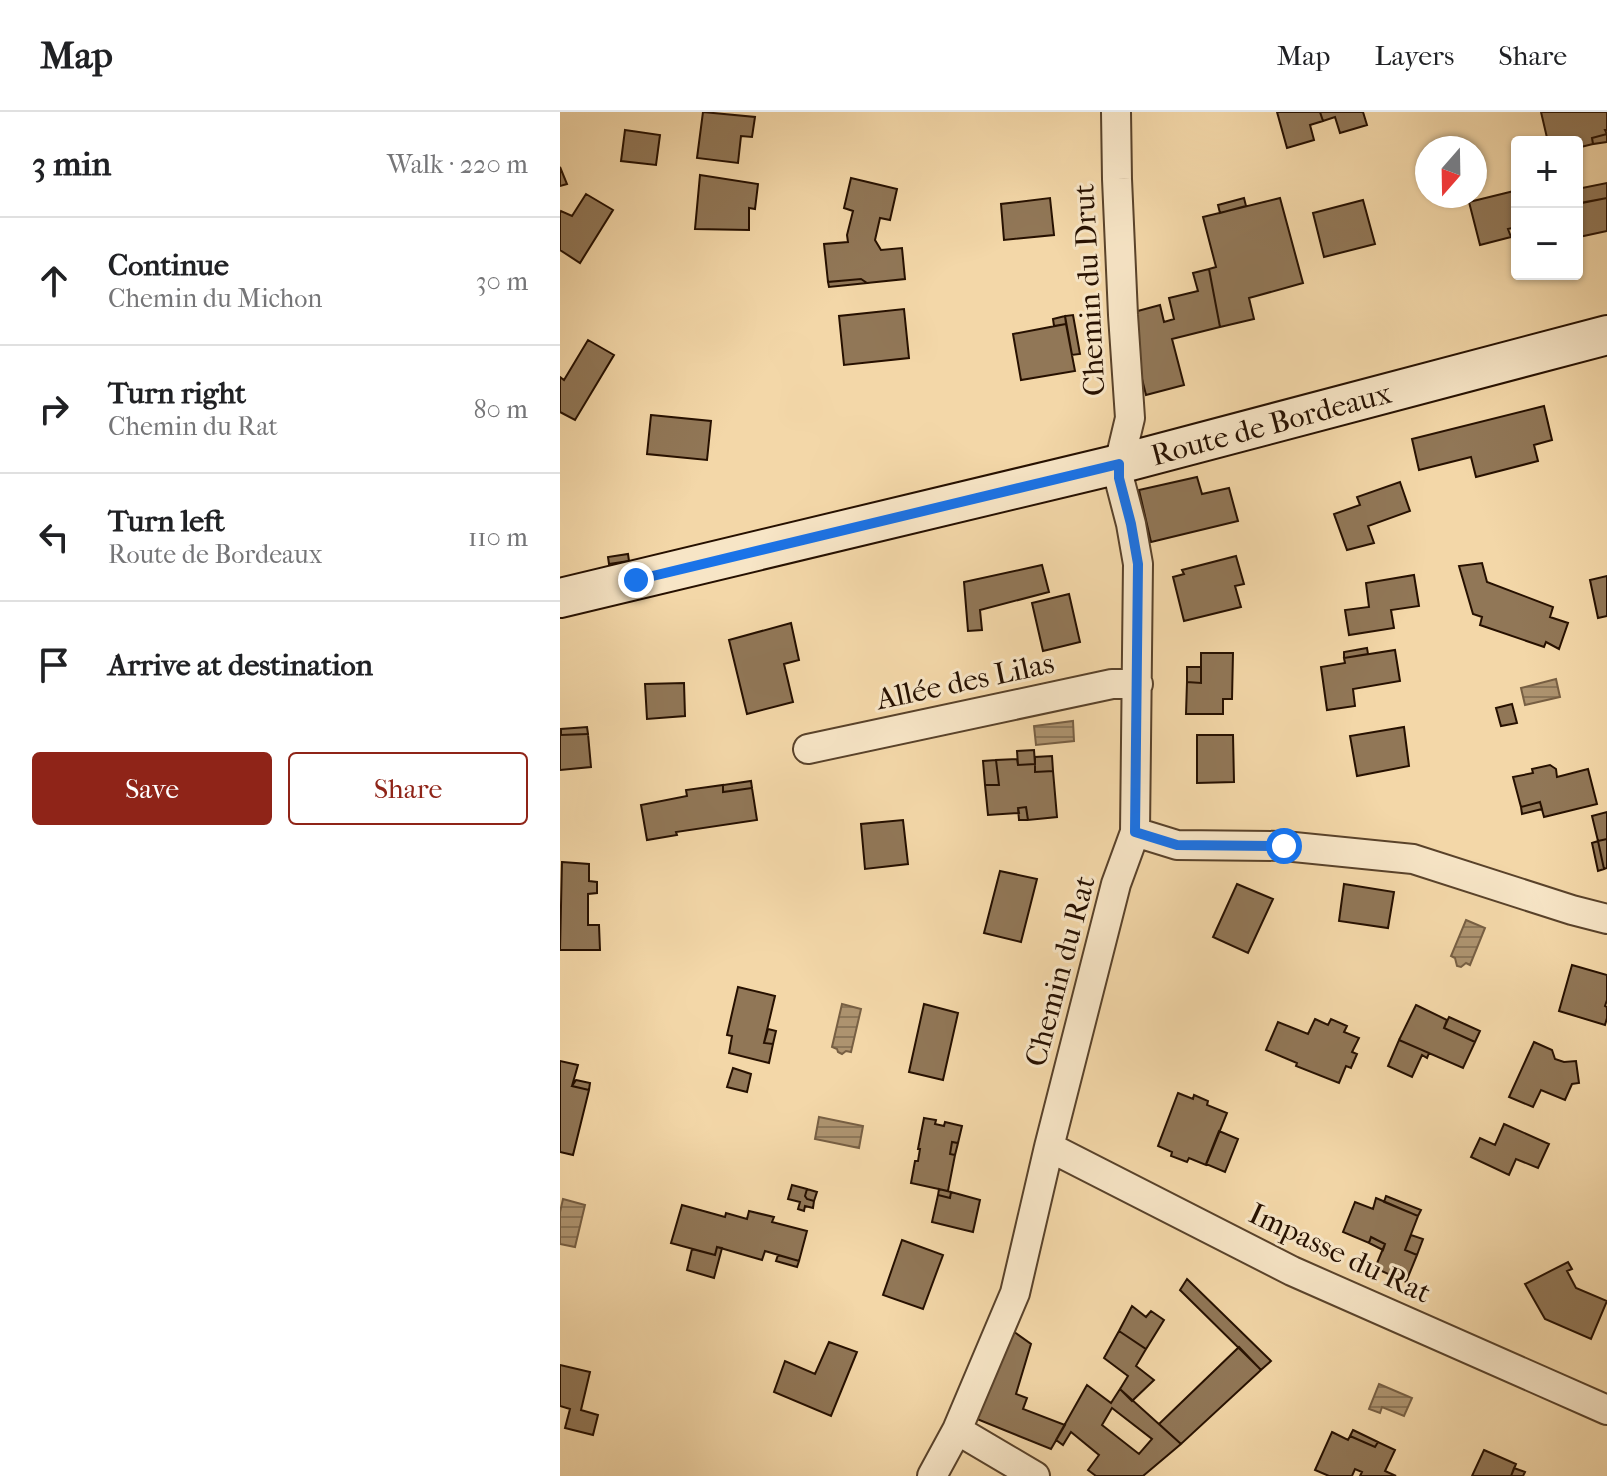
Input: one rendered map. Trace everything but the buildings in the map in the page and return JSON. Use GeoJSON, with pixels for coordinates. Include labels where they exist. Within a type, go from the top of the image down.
{"type":"FeatureCollection","features":[{"type":"Feature","properties":{"kind":"main road","name":"Route de Bordeaux"},"geometry":{"type":"LineString","coordinates":[[560,598],[1119,464],[1607,335]]}},
{"type":"Feature","properties":{"kind":"street","name":"Chemin du Drut"},"geometry":{"type":"LineString","coordinates":[[1116,112],[1130,418],[1119,464]]}},
{"type":"Feature","properties":{"kind":"street","name":"Chemin du Rat"},"geometry":{"type":"LineString","coordinates":[[932,1476],[957,1430],[1015,1293],[1116,884],[1135,832],[1138,564],[1119,478],[1119,464]]}},
{"type":"Feature","properties":{"kind":"street","name":"Allée des Lilas"},"geometry":{"type":"LineString","coordinates":[[808,749],[1112,684],[1138,684]]}},
{"type":"Feature","properties":{"kind":"street"},"geometry":{"type":"LineString","coordinates":[[1135,832],[1177,845],[1284,846],[1413,859],[1607,919]]}},
{"type":"Feature","properties":{"kind":"street","name":"Impasse du Rat"},"geometry":{"type":"LineString","coordinates":[[1049,1147],[1292,1271],[1607,1410]]}},
{"type":"Feature","properties":{"kind":"street"},"geometry":{"type":"LineString","coordinates":[[957,1430],[1035,1476]]}},
{"type":"Feature","properties":{"kind":"shaded area"},"geometry":{"type":"Polygon","coordinates":[[[1556,679],[1560,697],[1525,705],[1521,688],[1556,679]]]}},
{"type":"Feature","properties":{"kind":"shaded area"},"geometry":{"type":"Polygon","coordinates":[[[1073,721],[1074,741],[1036,745],[1034,726],[1073,721]]]}},
{"type":"Feature","properties":{"kind":"shaded area"},"geometry":{"type":"Polygon","coordinates":[[[1466,920],[1485,928],[1470,965],[1466,963],[1461,967],[1451,956],[1466,920]]]}},
{"type":"Feature","properties":{"kind":"shaded area"},"geometry":{"type":"Polygon","coordinates":[[[842,1004],[861,1009],[851,1052],[842,1054],[832,1047],[842,1004]]]}},
{"type":"Feature","properties":{"kind":"shaded area"},"geometry":{"type":"Polygon","coordinates":[[[819,1117],[863,1126],[859,1148],[815,1139],[819,1117]]]}},
{"type":"Feature","properties":{"kind":"shaded area"},"geometry":{"type":"Polygon","coordinates":[[[563,1199],[585,1205],[575,1247],[560,1244],[563,1199]]]}},
{"type":"Feature","properties":{"kind":"shaded area"},"geometry":{"type":"Polygon","coordinates":[[[1379,1384],[1412,1398],[1404,1416],[1382,1407],[1380,1413],[1369,1409],[1379,1384]]]}},
{"type":"Feature","properties":{"kind":"route"},"geometry":{"type":"LineString","coordinates":[[636,580],[1119,464],[1119,478],[1138,564],[1135,832],[1177,845],[1284,846]]}}]}
